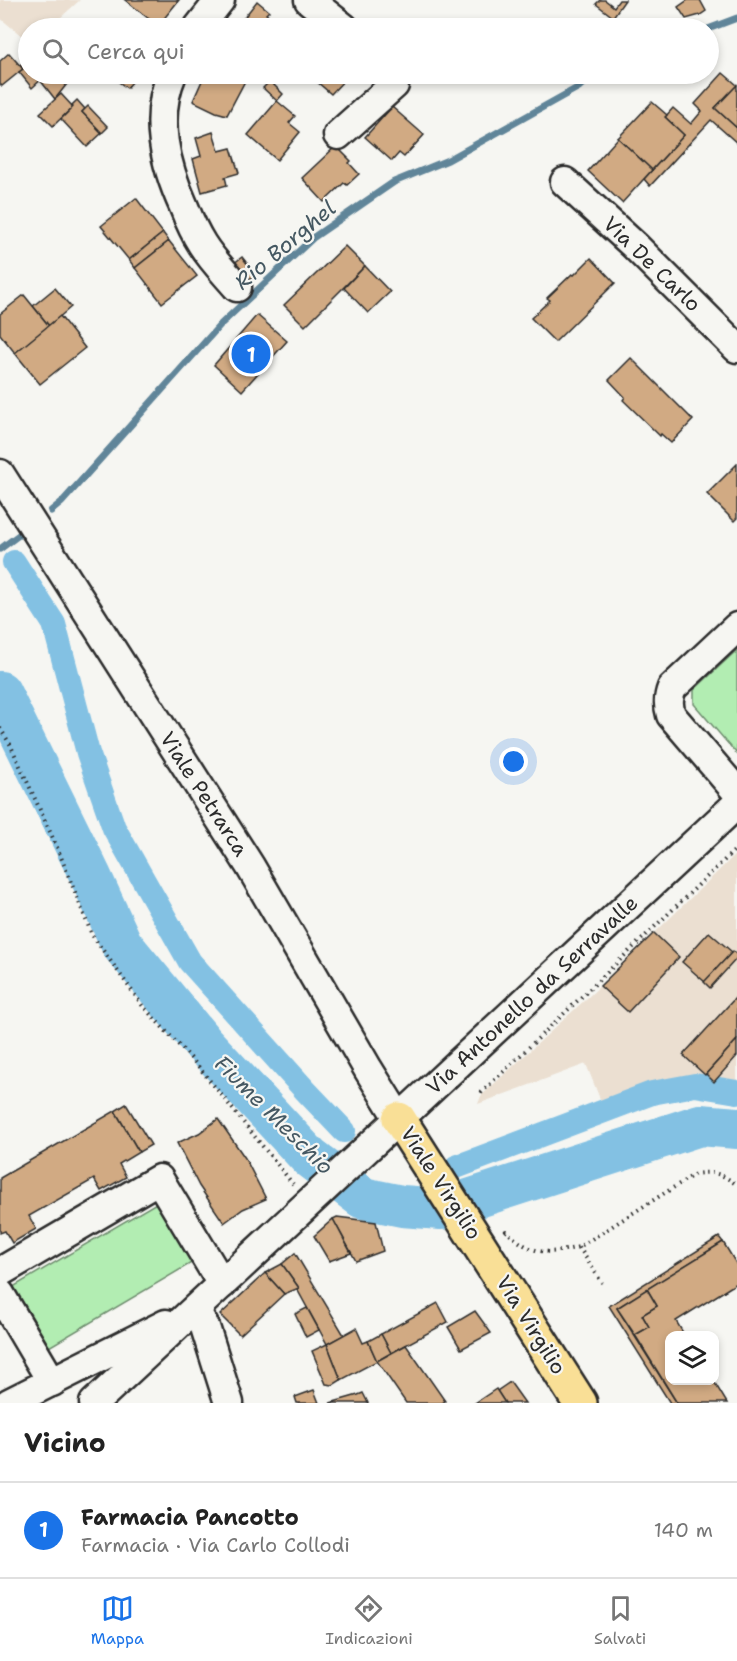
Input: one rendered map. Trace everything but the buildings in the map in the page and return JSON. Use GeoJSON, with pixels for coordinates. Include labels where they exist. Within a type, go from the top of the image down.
{"type":"FeatureCollection","features":[{"type":"Feature","properties":{"kind":"main road","name":"Viale Virgilio"},"geometry":{"type":"LineString","coordinates":[[399,1119],[485,1240]]}},
{"type":"Feature","properties":{"kind":"main road","name":"Via Virgilio"},"geometry":{"type":"LineString","coordinates":[[485,1240],[580,1403]]}},
{"type":"Feature","properties":{"kind":"street"},"geometry":{"type":"LineString","coordinates":[[206,18],[220,0]]}},
{"type":"Feature","properties":{"kind":"street"},"geometry":{"type":"LineString","coordinates":[[309,0],[332,18]]}},
{"type":"Feature","properties":{"kind":"street"},"geometry":{"type":"LineString","coordinates":[[169,84],[162,117],[166,160],[175,189],[202,245],[237,287]]}},
{"type":"Feature","properties":{"kind":"street"},"geometry":{"type":"LineString","coordinates":[[338,135],[394,84]]}},
{"type":"Feature","properties":{"kind":"street","name":"Via De Carlo"},"geometry":{"type":"LineString","coordinates":[[566,182],[635,246],[737,348]]}},
{"type":"Feature","properties":{"kind":"street","name":"Viale Petrarca"},"geometry":{"type":"LineString","coordinates":[[0,474],[250,866],[399,1119]]}},
{"type":"Feature","properties":{"kind":"street"},"geometry":{"type":"LineString","coordinates":[[737,627],[672,688],[668,697],[671,715],[737,792]]}},
{"type":"Feature","properties":{"kind":"street","name":"Via Antonello da Serravalle"},"geometry":{"type":"LineString","coordinates":[[94,1403],[737,804]]}},
{"type":"Feature","properties":{"kind":"street"},"geometry":{"type":"LineString","coordinates":[[0,1272],[159,1179],[222,1284]]}},
{"type":"Feature","properties":{"kind":"street"},"geometry":{"type":"LineString","coordinates":[[0,1294],[52,1382]]}},
{"type":"Feature","properties":{"kind":"street"},"geometry":{"type":"LineString","coordinates":[[195,1310],[205,1327],[229,1403]]}},
{"type":"Feature","properties":{"kind":"street","name":"Via Antonello da Serravalle"},"geometry":{"type":"LineString","coordinates":[[9,1403],[195,1310]]}},
{"type":"Feature","properties":{"kind":"path"},"geometry":{"type":"LineString","coordinates":[[0,728],[10,744],[57,847],[92,935],[142,1005],[198,1066],[294,1184],[288,1189],[309,1203]]}},
{"type":"Feature","properties":{"kind":"path"},"geometry":{"type":"LineString","coordinates":[[481,1093],[737,848]]}},
{"type":"Feature","properties":{"kind":"path"},"geometry":{"type":"LineString","coordinates":[[485,1240],[506,1231],[530,1249],[561,1251],[579,1247],[695,1174],[714,1172],[737,1185]]}},
{"type":"Feature","properties":{"kind":"path"},"geometry":{"type":"LineString","coordinates":[[579,1247],[602,1283]]}},
{"type":"Feature","properties":{"kind":"shaded area"},"geometry":{"type":"Polygon","coordinates":[[[0,0],[80,0],[60,18],[18,18],[18,33],[0,18],[0,0]]]}},
{"type":"Feature","properties":{"kind":"shaded area"},"geometry":{"type":"Polygon","coordinates":[[[737,853],[737,1085],[693,1079],[679,1080],[659,1084],[602,1104],[586,1064],[478,1104],[481,1096],[600,986],[737,853]]]}},
{"type":"Feature","properties":{"kind":"green space"},"geometry":{"type":"Polygon","coordinates":[[[737,650],[737,754],[694,704],[694,690],[737,650]]]}},
{"type":"Feature","properties":{"kind":"green space"},"geometry":{"type":"Polygon","coordinates":[[[158,1202],[193,1262],[49,1347],[13,1287],[158,1202]]]}},
{"type":"Feature","properties":{"kind":"waterway","name":"Rio Borghel"},"geometry":{"type":"LineString","coordinates":[[719,25],[737,18]]}},
{"type":"Feature","properties":{"kind":"waterway","name":"Rio Borghel"},"geometry":{"type":"LineString","coordinates":[[51,511],[62,502],[221,324],[314,237],[394,182],[448,160],[582,84]]}},
{"type":"Feature","properties":{"kind":"waterway","name":"Rio Borghel"},"geometry":{"type":"LineString","coordinates":[[0,549],[28,528]]}},
{"type":"Feature","properties":{"kind":"waterway"},"geometry":{"type":"LineString","coordinates":[[14,562],[54,624],[88,753],[114,828],[190,962],[344,1131]]}},
{"type":"Feature","properties":{"kind":"waterway","name":"Fiume Meschio"},"geometry":{"type":"LineString","coordinates":[[0,692],[122,945],[203,1043],[310,1158],[363,1198],[402,1206],[441,1209],[700,1125],[737,1128]]}},
{"type":"Feature","properties":{"kind":"waterway"},"geometry":{"type":"LineString","coordinates":[[456,1167],[652,1093],[695,1085],[737,1092]]}},
{"type":"Feature","properties":{"kind":"place","name":"Farmacia Pancotto"},"geometry":{"type":"Point","coordinates":[251,354]}}]}
